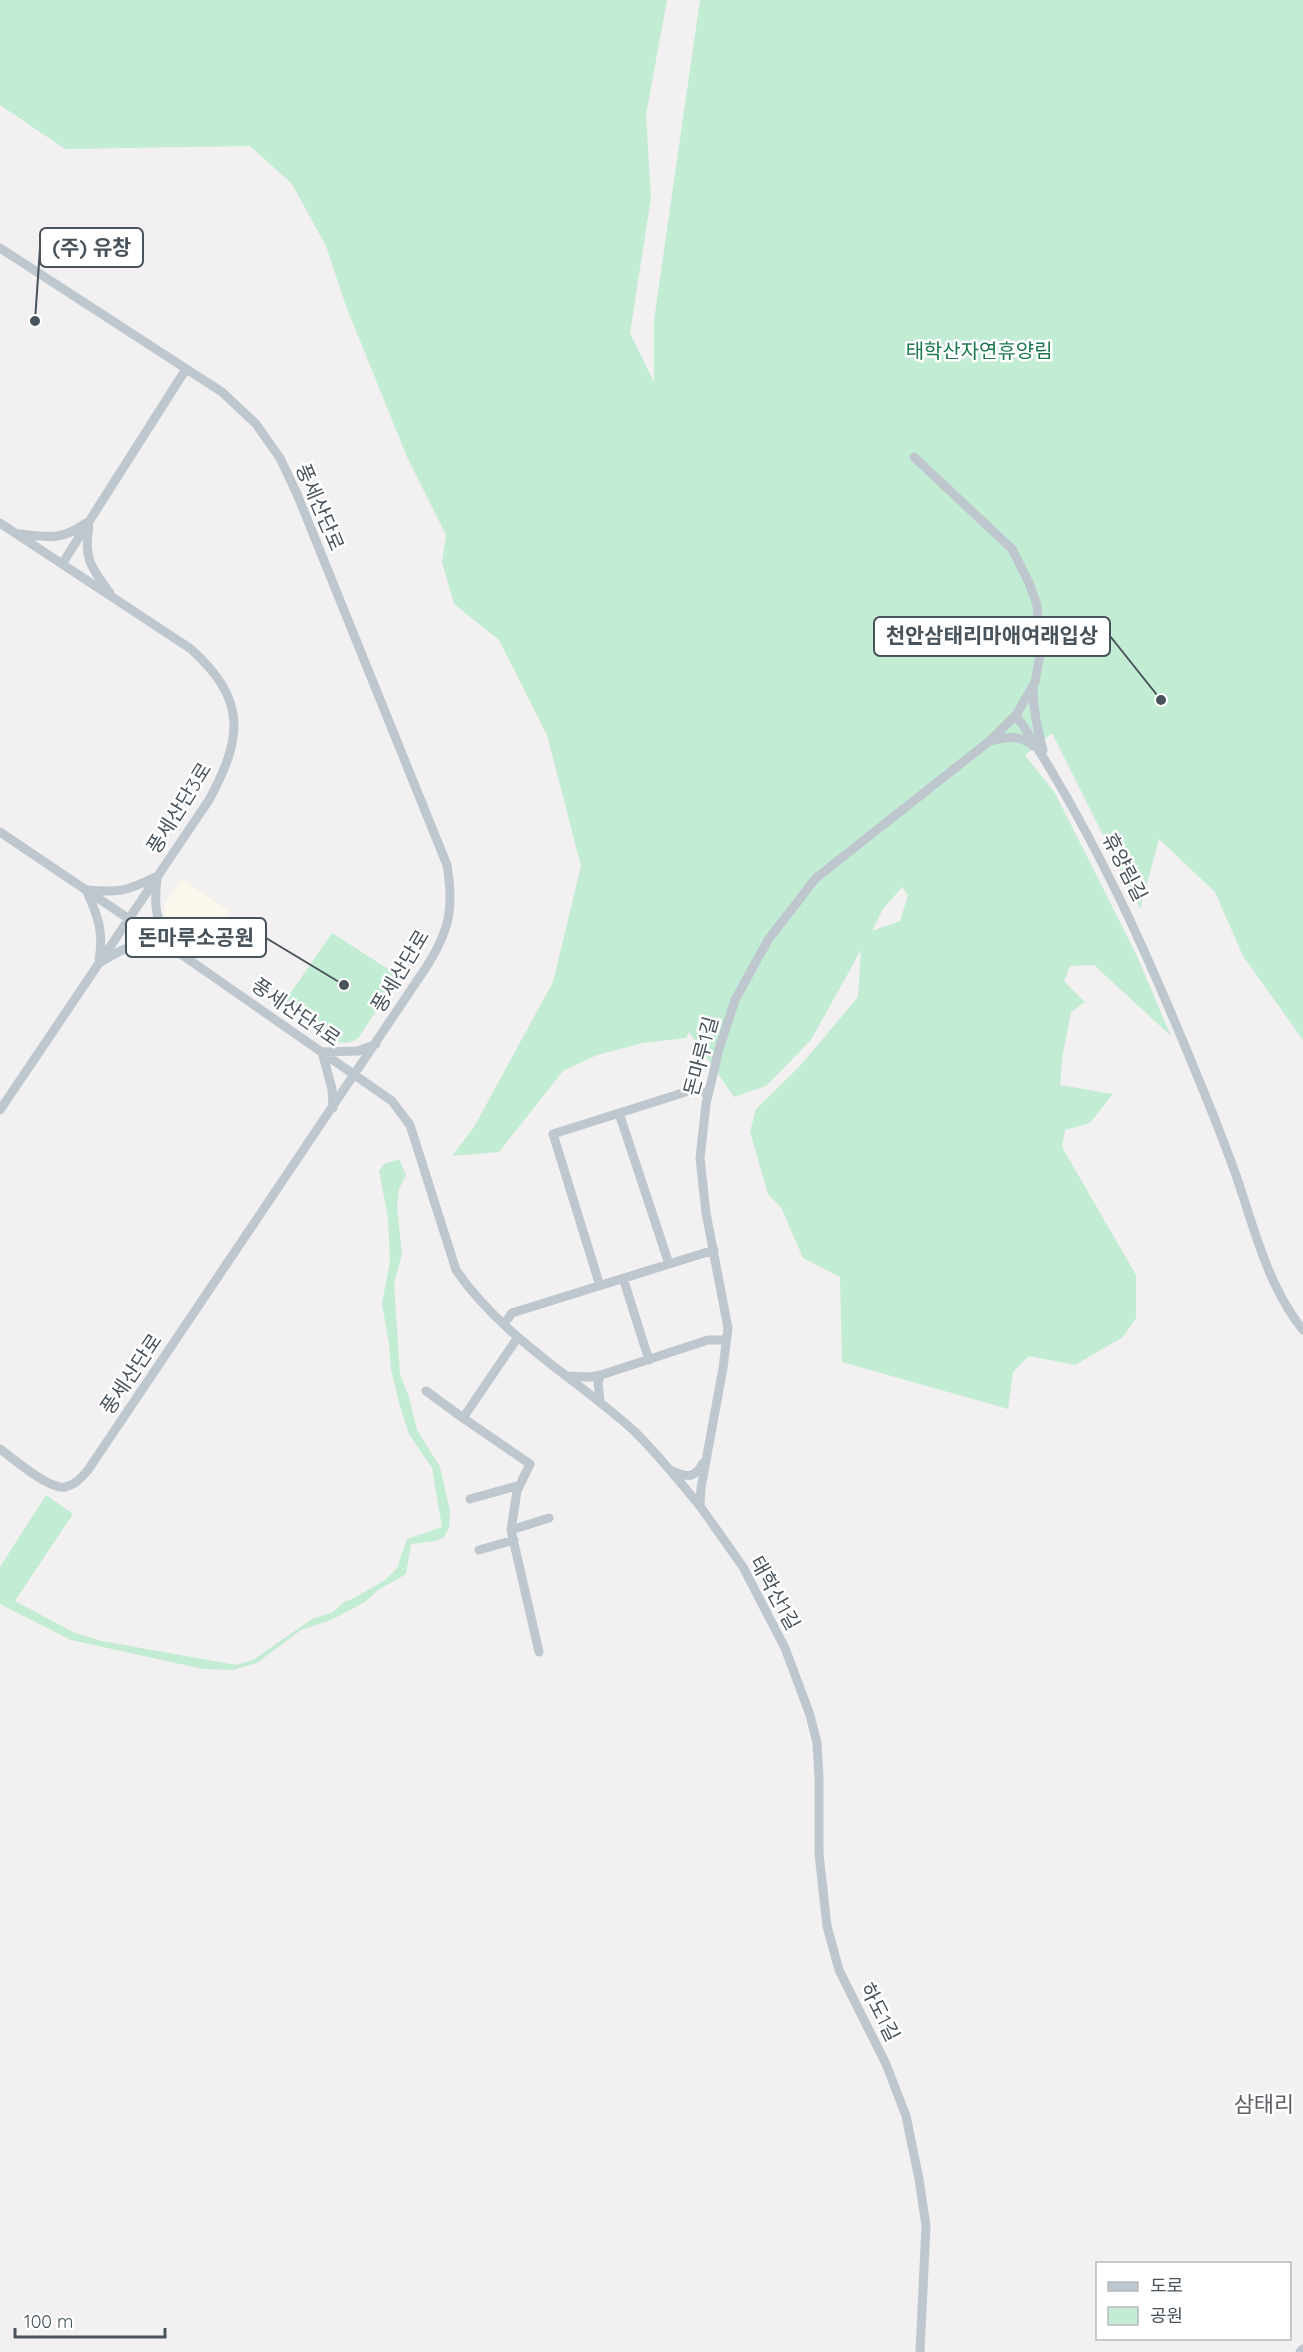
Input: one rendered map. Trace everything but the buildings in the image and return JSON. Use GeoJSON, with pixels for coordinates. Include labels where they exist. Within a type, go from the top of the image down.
{"type":"FeatureCollection","features":[{"type":"Feature","properties":{"kind":"street","name":"풍세산단로"},"geometry":{"type":"LineString","coordinates":[[0,248],[222,392],[256,424],[280,458],[302,504],[447,865],[451,893],[449,916],[440,945],[356,1075],[88,1470],[79,1481],[68,1487],[59,1487],[48,1483],[0,1449]]}},
{"type":"Feature","properties":{"kind":"street"},"geometry":{"type":"LineString","coordinates":[[62,564],[186,369]]}},
{"type":"Feature","properties":{"kind":"street"},"geometry":{"type":"LineString","coordinates":[[914,457],[1012,549],[1029,583],[1037,605],[1041,649],[1033,686],[1033,704],[1037,731],[1049,766]]}},
{"type":"Feature","properties":{"kind":"street"},"geometry":{"type":"LineString","coordinates":[[16,534],[60,537],[71,534],[90,520]]}},
{"type":"Feature","properties":{"kind":"street"},"geometry":{"type":"LineString","coordinates":[[90,520],[86,554],[93,569],[113,597]]}},
{"type":"Feature","properties":{"kind":"street","name":"풍세산단3로"},"geometry":{"type":"LineString","coordinates":[[0,523],[191,649],[221,681],[229,698],[234,722],[233,745],[226,768],[209,800],[0,1110]]}},
{"type":"Feature","properties":{"kind":"street"},"geometry":{"type":"LineString","coordinates":[[1016,715],[1033,686]]}},
{"type":"Feature","properties":{"kind":"street","name":"돈마루1길"},"geometry":{"type":"LineString","coordinates":[[700,1506],[728,1328],[706,1213],[700,1158],[708,1094],[719,1049],[735,1000],[768,940],[816,878],[988,742],[1016,715]]}},
{"type":"Feature","properties":{"kind":"street","name":"휴양림길"},"geometry":{"type":"LineString","coordinates":[[1016,715],[1040,751],[1093,842],[1144,948],[1226,1148],[1258,1243],[1279,1292],[1303,1330]]}},
{"type":"Feature","properties":{"kind":"street"},"geometry":{"type":"LineString","coordinates":[[988,742],[1008,736],[1025,739],[1040,751]]}},
{"type":"Feature","properties":{"kind":"street","name":"풍세산단4로"},"geometry":{"type":"LineString","coordinates":[[0,832],[129,918],[392,1101],[410,1125],[456,1270],[475,1296],[540,1357],[600,1402],[634,1432],[700,1506]]}},
{"type":"Feature","properties":{"kind":"street"},"geometry":{"type":"LineString","coordinates":[[98,964],[102,943],[101,927],[86,890],[121,891],[157,876],[154,900],[157,919],[175,950]]}},
{"type":"Feature","properties":{"kind":"street"},"geometry":{"type":"LineString","coordinates":[[98,964],[124,947],[141,945],[175,950]]}},
{"type":"Feature","properties":{"kind":"street"},"geometry":{"type":"LineString","coordinates":[[333,1107],[332,1089],[322,1052],[358,1051],[376,1044]]}},
{"type":"Feature","properties":{"kind":"street"},"geometry":{"type":"LineString","coordinates":[[600,1286],[552,1134],[692,1090],[708,1094]]}},
{"type":"Feature","properties":{"kind":"street"},"geometry":{"type":"LineString","coordinates":[[619,1113],[669,1264]]}},
{"type":"Feature","properties":{"kind":"street"},"geometry":{"type":"LineString","coordinates":[[504,1324],[512,1313],[714,1250]]}},
{"type":"Feature","properties":{"kind":"street"},"geometry":{"type":"LineString","coordinates":[[623,1278],[649,1360]]}},
{"type":"Feature","properties":{"kind":"street"},"geometry":{"type":"LineString","coordinates":[[463,1418],[518,1337]]}},
{"type":"Feature","properties":{"kind":"street"},"geometry":{"type":"LineString","coordinates":[[567,1376],[601,1376],[708,1340],[726,1340]]}},
{"type":"Feature","properties":{"kind":"street"},"geometry":{"type":"LineString","coordinates":[[600,1402],[598,1382],[601,1376]]}},
{"type":"Feature","properties":{"kind":"street"},"geometry":{"type":"LineString","coordinates":[[426,1390],[530,1464],[517,1491],[512,1535],[539,1652]]}},
{"type":"Feature","properties":{"kind":"street"},"geometry":{"type":"LineString","coordinates":[[669,1470],[690,1476],[698,1473],[706,1459]]}},
{"type":"Feature","properties":{"kind":"street"},"geometry":{"type":"LineString","coordinates":[[470,1499],[520,1485]]}},
{"type":"Feature","properties":{"kind":"street","name":"태학산1길"},"geometry":{"type":"LineString","coordinates":[[700,1506],[742,1567],[761,1600],[785,1648],[800,1688]]}},
{"type":"Feature","properties":{"kind":"street"},"geometry":{"type":"LineString","coordinates":[[479,1550],[549,1518]]}},
{"type":"Feature","properties":{"kind":"street","name":"하도1길"},"geometry":{"type":"LineString","coordinates":[[800,1688],[817,1743],[819,1854],[828,1926],[838,1970],[886,2064],[906,2115],[919,2179],[926,2226],[920,2352]]}},
{"type":"Feature","properties":{"kind":"shaded area"},"geometry":{"type":"Polygon","coordinates":[[[182,879],[231,912],[206,949],[167,922],[164,904],[182,879]]]}},
{"type":"Feature","properties":{"kind":"green space","name":"태학산자연휴양림"},"geometry":{"type":"Polygon","coordinates":[[[0,0],[667,0],[646,115],[651,198],[630,333],[654,382],[654,320],[700,0],[1303,0],[1303,1040],[1243,956],[1215,892],[1159,839],[1140,909],[1052,733],[1025,755],[1055,793],[1137,956],[1171,1036],[1094,965],[1070,966],[1064,981],[1085,1002],[1071,1012],[1063,1053],[1060,1085],[1113,1094],[1090,1123],[1065,1130],[1062,1147],[1136,1275],[1136,1318],[1123,1337],[1075,1365],[1029,1356],[1013,1372],[1008,1409],[842,1362],[840,1277],[803,1258],[782,1209],[768,1194],[750,1132],[756,1109],[799,1067],[858,997],[861,950],[811,1040],[766,1086],[734,1097],[689,1032],[686,1038],[643,1043],[597,1055],[563,1071],[499,1152],[452,1156],[474,1127],[553,982],[581,866],[547,735],[499,640],[454,604],[442,562],[446,535],[407,457],[346,306],[326,246],[292,184],[250,146],[65,149],[0,105],[0,0]],[[902,887],[883,909],[872,931],[900,921],[908,895],[902,887]]]}},
{"type":"Feature","properties":{"kind":"green space"},"geometry":{"type":"Polygon","coordinates":[[[332,933],[399,976],[359,1037],[354,1041],[336,1041],[283,1004],[332,933]]]}},
{"type":"Feature","properties":{"kind":"green space"},"geometry":{"type":"Polygon","coordinates":[[[399,1159],[406,1175],[399,1189],[397,1206],[402,1254],[394,1284],[400,1374],[409,1397],[417,1430],[440,1467],[450,1511],[449,1528],[444,1537],[436,1541],[411,1544],[406,1574],[378,1590],[365,1602],[331,1620],[301,1630],[257,1663],[233,1670],[203,1669],[71,1640],[0,1604],[0,1567],[46,1495],[73,1514],[15,1601],[75,1633],[102,1641],[236,1665],[253,1660],[312,1619],[333,1612],[344,1602],[385,1580],[397,1568],[407,1539],[442,1527],[432,1468],[409,1434],[399,1403],[391,1369],[382,1304],[390,1261],[388,1218],[379,1171],[384,1164],[399,1159]]]}},
{"type":"Feature","properties":{"kind":"place","name":"(주) 유창"},"geometry":{"type":"Point","coordinates":[35,321]}},
{"type":"Feature","properties":{"kind":"place","name":"천안삼태리마애여래입상"},"geometry":{"type":"Point","coordinates":[1161,700]}},
{"type":"Feature","properties":{"kind":"place","name":"돈마루소공원"},"geometry":{"type":"Point","coordinates":[344,985]}},
{"type":"Feature","properties":{"kind":"district","name":"삼태리"},"geometry":{"type":"Point","coordinates":[1264,2104]}}]}
